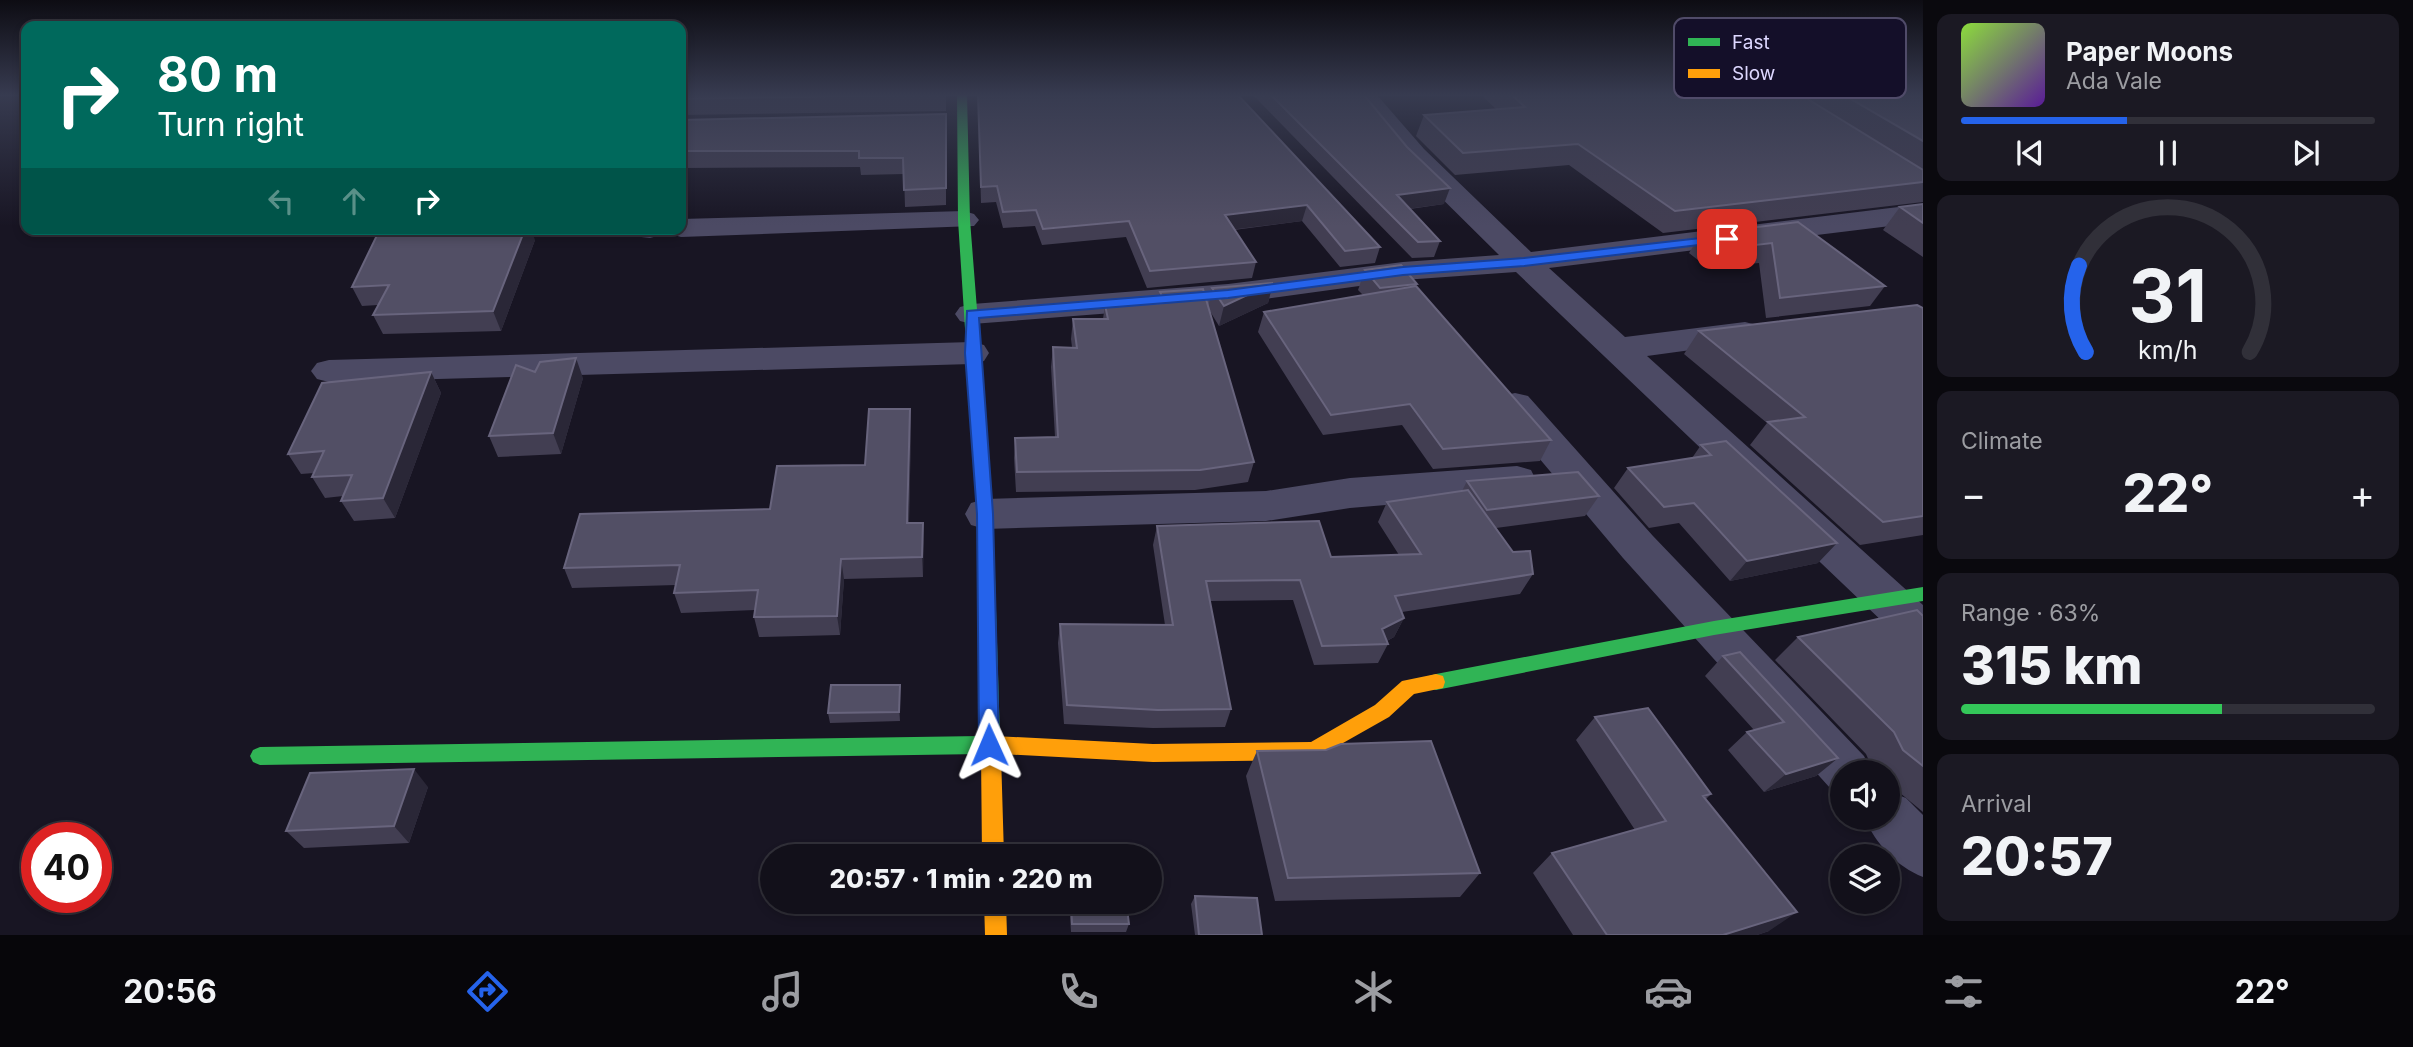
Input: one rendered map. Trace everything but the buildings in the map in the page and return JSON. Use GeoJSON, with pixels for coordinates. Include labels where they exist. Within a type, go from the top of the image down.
{"type":"FeatureCollection","features":[{"type":"Feature","properties":{"kind":"street"},"geometry":{"type":"LineString","coordinates":[[963,139],[964,220],[985,514],[993,844]]}},
{"type":"Feature","properties":{"kind":"street"},"geometry":{"type":"LineString","coordinates":[[1399,139],[1413,155],[1615,349],[1906,597],[1923,632]]}},
{"type":"Feature","properties":{"kind":"street"},"geometry":{"type":"LineString","coordinates":[[972,314],[1186,298],[1403,271],[1524,262],[1923,213]]}},
{"type":"Feature","properties":{"kind":"street"},"geometry":{"type":"LineString","coordinates":[[686,228],[964,220]]}},
{"type":"Feature","properties":{"kind":"street"},"geometry":{"type":"LineString","coordinates":[[1375,242],[1429,302]]}},
{"type":"Feature","properties":{"kind":"street"},"geometry":{"type":"LineString","coordinates":[[1615,349],[1776,330]]}},
{"type":"Feature","properties":{"kind":"street"},"geometry":{"type":"LineString","coordinates":[[329,371],[972,353]]}},
{"type":"Feature","properties":{"kind":"street"},"geometry":{"type":"LineString","coordinates":[[1497,383],[1575,475],[1836,760]]}},
{"type":"Feature","properties":{"kind":"street"},"geometry":{"type":"LineString","coordinates":[[985,514],[1266,506],[1350,493],[1575,475]]}},
{"type":"Feature","properties":{"kind":"street"},"geometry":{"type":"LineString","coordinates":[[260,756],[989,745],[1153,753],[1312,751],[1382,711],[1409,687],[1714,628],[1906,597]]}},
{"type":"Feature","properties":{"kind":"street"},"geometry":{"type":"LineString","coordinates":[[1900,828],[1923,852]]}},
{"type":"Feature","properties":{"kind":"street"},"geometry":{"type":"LineString","coordinates":[[995,914],[996,935]]}},
{"type":"Feature","properties":{"kind":"traffic: fast"},"geometry":{"type":"LineString","coordinates":[[963,139],[964,220],[985,514],[991,753]]}},
{"type":"Feature","properties":{"kind":"traffic: fast"},"geometry":{"type":"LineString","coordinates":[[1436,682],[1714,628],[1923,594]]}},
{"type":"Feature","properties":{"kind":"traffic: fast"},"geometry":{"type":"LineString","coordinates":[[260,756],[994,745]]}},
{"type":"Feature","properties":{"kind":"traffic: slow"},"geometry":{"type":"LineString","coordinates":[[994,745],[1153,753],[1313,751],[1382,711],[1409,687],[1436,682]]}},
{"type":"Feature","properties":{"kind":"traffic: slow"},"geometry":{"type":"LineString","coordinates":[[991,753],[993,844]]}},
{"type":"Feature","properties":{"kind":"traffic: slow"},"geometry":{"type":"LineString","coordinates":[[995,914],[996,935]]}},
{"type":"Feature","properties":{"kind":"route"},"geometry":{"type":"LineString","coordinates":[[989,745],[985,514],[972,353],[972,314],[1102,306],[1228,294],[1403,271],[1524,262],[1727,239]]}}]}
